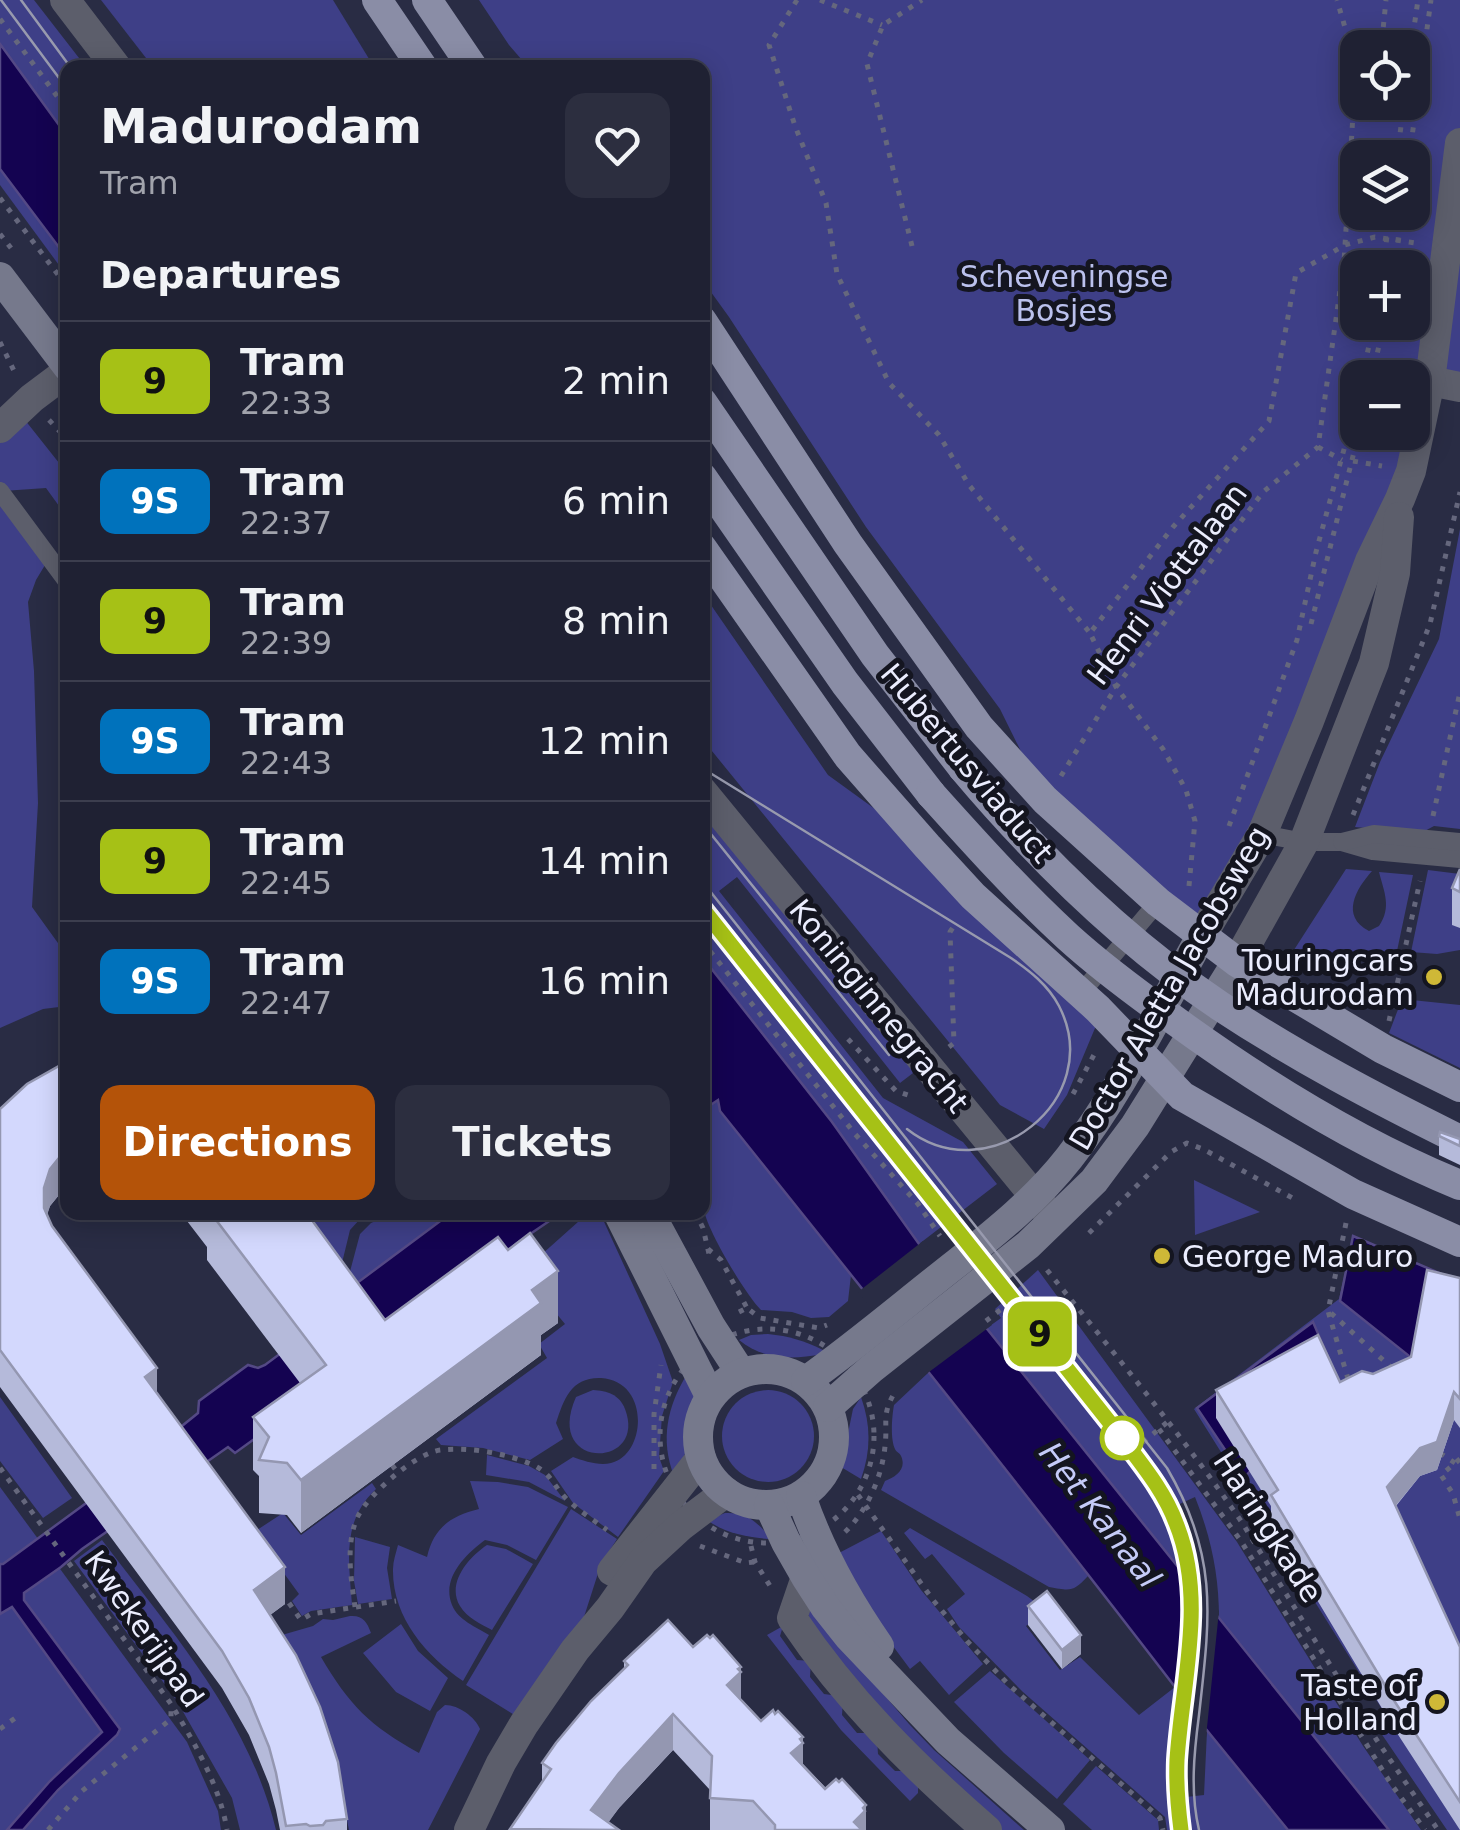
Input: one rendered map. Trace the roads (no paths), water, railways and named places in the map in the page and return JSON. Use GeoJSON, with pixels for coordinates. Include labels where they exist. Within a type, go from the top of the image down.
{"type":"FeatureCollection","features":[{"type":"Feature","properties":{"kind":"main road"},"geometry":{"type":"LineString","coordinates":[[378,0],[418,60]]}},
{"type":"Feature","properties":{"kind":"main road"},"geometry":{"type":"LineString","coordinates":[[427,0],[469,60]]}},
{"type":"Feature","properties":{"kind":"main road"},"geometry":{"type":"LineString","coordinates":[[0,278],[60,358]]}},
{"type":"Feature","properties":{"kind":"main road"},"geometry":{"type":"LineString","coordinates":[[710,333],[848,544],[978,727],[1046,800],[1158,902],[1238,962],[1384,1049],[1460,1087]]}},
{"type":"Feature","properties":{"kind":"main road","name":"Hubertusviaduct"},"geometry":{"type":"LineString","coordinates":[[710,414],[875,655],[1022,836],[1098,909],[1217,1004],[1367,1094],[1460,1140]]}},
{"type":"Feature","properties":{"kind":"main road","name":"Hubertusviaduct"},"geometry":{"type":"LineString","coordinates":[[710,489],[844,683],[931,794],[1071,940],[1128,987],[1267,1084],[1344,1128],[1460,1185]]}},
{"type":"Feature","properties":{"kind":"main road"},"geometry":{"type":"LineString","coordinates":[[710,559],[848,756],[974,896],[1081,993],[1163,1079],[1182,1096],[1352,1194],[1460,1242]]}},
{"type":"Feature","properties":{"kind":"main road","name":"Doctor Aletta Jacobsweg"},"geometry":{"type":"LineString","coordinates":[[968,1273],[1010,1220],[1069,1158],[1109,1102],[1202,934]]}},
{"type":"Feature","properties":{"kind":"main road","name":"Doctor Aletta Jacobsweg"},"geometry":{"type":"LineString","coordinates":[[806,1381],[849,1368],[968,1273],[1055,1221],[1135,1126],[1238,962]]}},
{"type":"Feature","properties":{"kind":"main road"},"geometry":{"type":"LineString","coordinates":[[622,1220],[710,1396]]}},
{"type":"Feature","properties":{"kind":"main road"},"geometry":{"type":"LineString","coordinates":[[653,1220],[711,1327],[742,1373]]}},
{"type":"Feature","properties":{"kind":"main road"},"geometry":{"type":"LineString","coordinates":[[768,1368],[794,1374],[806,1381],[828,1407],[834,1436],[829,1464],[801,1496],[769,1505],[739,1500],[715,1483],[701,1458],[698,1432],[704,1408],[710,1396],[742,1373],[768,1368]]}},
{"type":"Feature","properties":{"kind":"main road","name":"Doctor Aletta Jacobsweg"},"geometry":{"type":"LineString","coordinates":[[828,1407],[849,1368]]}},
{"type":"Feature","properties":{"kind":"main road"},"geometry":{"type":"LineString","coordinates":[[801,1496],[800,1538],[806,1577],[849,1637],[948,1741],[1050,1830]]}},
{"type":"Feature","properties":{"kind":"main road"},"geometry":{"type":"LineString","coordinates":[[769,1505],[800,1538],[948,1741]]}},
{"type":"Feature","properties":{"kind":"street"},"geometry":{"type":"LineString","coordinates":[[65,0],[111,60]]}},
{"type":"Feature","properties":{"kind":"street","name":"Doctor Aletta Jacobsweg"},"geometry":{"type":"LineString","coordinates":[[1430,381],[1460,143]]}},
{"type":"Feature","properties":{"kind":"street"},"geometry":{"type":"LineString","coordinates":[[0,428],[60,375]]}},
{"type":"Feature","properties":{"kind":"street"},"geometry":{"type":"LineString","coordinates":[[1430,381],[1460,387]]}},
{"type":"Feature","properties":{"kind":"street","name":"Doctor Aletta Jacobsweg"},"geometry":{"type":"LineString","coordinates":[[1238,962],[1304,842],[1374,662],[1395,573],[1414,450]]}},
{"type":"Feature","properties":{"kind":"street","name":"Doctor Aletta Jacobsweg"},"geometry":{"type":"LineString","coordinates":[[1202,934],[1262,834],[1370,561],[1406,485]]}},
{"type":"Feature","properties":{"kind":"street","name":"Koninginnegracht"},"geometry":{"type":"LineString","coordinates":[[710,802],[1055,1221]]}},
{"type":"Feature","properties":{"kind":"street"},"geometry":{"type":"LineString","coordinates":[[575,1650],[591,1601],[701,1458]]}},
{"type":"Feature","properties":{"kind":"street"},"geometry":{"type":"LineString","coordinates":[[469,1830],[524,1724],[643,1560],[726,1492]]}},
{"type":"Feature","properties":{"kind":"street"},"geometry":{"type":"LineString","coordinates":[[806,1577],[792,1618],[816,1654],[896,1746],[987,1830]]}},
{"type":"Feature","properties":{"kind":"lane"},"geometry":{"type":"LineString","coordinates":[[0,490],[60,572]]}},
{"type":"Feature","properties":{"kind":"lane"},"geometry":{"type":"LineString","coordinates":[[1262,834],[1304,842],[1342,842],[1373,851],[1460,842]]}},
{"type":"Feature","properties":{"kind":"lane"},"geometry":{"type":"LineString","coordinates":[[1427,848],[1460,859]]}},
{"type":"Feature","properties":{"kind":"lane"},"geometry":{"type":"LineString","coordinates":[[1081,993],[1158,902]]}},
{"type":"Feature","properties":{"kind":"water"},"geometry":{"type":"Polygon","coordinates":[[[0,44],[60,126],[60,249],[0,169],[0,44]]]}},
{"type":"Feature","properties":{"kind":"water","name":"Het Kanaal"},"geometry":{"type":"Polygon","coordinates":[[[710,967],[832,1122],[919,1244],[1389,1830],[1288,1830],[720,1111],[718,1100],[710,1105],[710,967]]]}},
{"type":"Feature","properties":{"kind":"water"},"geometry":{"type":"Polygon","coordinates":[[[442,1220],[551,1220],[235,1453],[228,1447],[24,1593],[24,1600],[120,1729],[23,1830],[7,1830],[50,1781],[102,1732],[12,1607],[0,1614],[0,1564],[179,1435],[177,1430],[198,1413],[199,1401],[248,1365],[265,1365],[340,1309],[357,1283],[442,1220]]]}},
{"type":"Feature","properties":{"kind":"water"},"geometry":{"type":"Polygon","coordinates":[[[1353,1236],[1460,1282],[1414,1360],[1340,1301],[1353,1236]]]}},
{"type":"Feature","properties":{"kind":"water"},"geometry":{"type":"Polygon","coordinates":[[[1313,1322],[1336,1375],[1244,1478],[1197,1408],[1313,1322]]]}},
{"type":"Feature","properties":{"kind":"tram line"},"geometry":{"type":"LineString","coordinates":[[1,0],[60,79]]}},
{"type":"Feature","properties":{"kind":"tram line"},"geometry":{"type":"LineString","coordinates":[[21,0],[65,60]]}},
{"type":"Feature","properties":{"kind":"tram line"},"geometry":{"type":"LineString","coordinates":[[710,773],[1011,958],[1038,979],[1059,1006],[1070,1041],[1067,1073],[1053,1103],[1031,1126],[1003,1143],[972,1150],[939,1146],[907,1129]]}},
{"type":"Feature","properties":{"kind":"tram line"},"geometry":{"type":"LineString","coordinates":[[710,833],[889,1055]]}},
{"type":"Feature","properties":{"kind":"tram line"},"geometry":{"type":"LineString","coordinates":[[710,891],[1167,1468],[1184,1500],[1203,1559],[1207,1588],[1206,1648],[1194,1772],[1199,1830]]}},
{"type":"Feature","properties":{"kind":"tram line"},"geometry":{"type":"LineString","coordinates":[[710,918],[1123,1438],[1165,1500],[1185,1552],[1192,1611],[1177,1760],[1181,1830]]}},
{"type":"Feature","properties":{"kind":"tram line","name":"9"},"geometry":{"type":"LineString","coordinates":[[710,918],[1154,1479],[1176,1520],[1192,1593],[1192,1630],[1177,1760],[1181,1830]]}},
{"type":"Feature","properties":{"kind":"place","name":"Touringcars Madurodam"},"geometry":{"type":"Point","coordinates":[1434,977]}},
{"type":"Feature","properties":{"kind":"place","name":"George Maduro"},"geometry":{"type":"Point","coordinates":[1162,1256]}},
{"type":"Feature","properties":{"kind":"place","name":"Taste of Holland"},"geometry":{"type":"Point","coordinates":[1437,1702]}},
{"type":"Feature","properties":{"kind":"park label","name":"Scheveningse Bosjes"},"geometry":{"type":"Point","coordinates":[1064,293]}}]}
